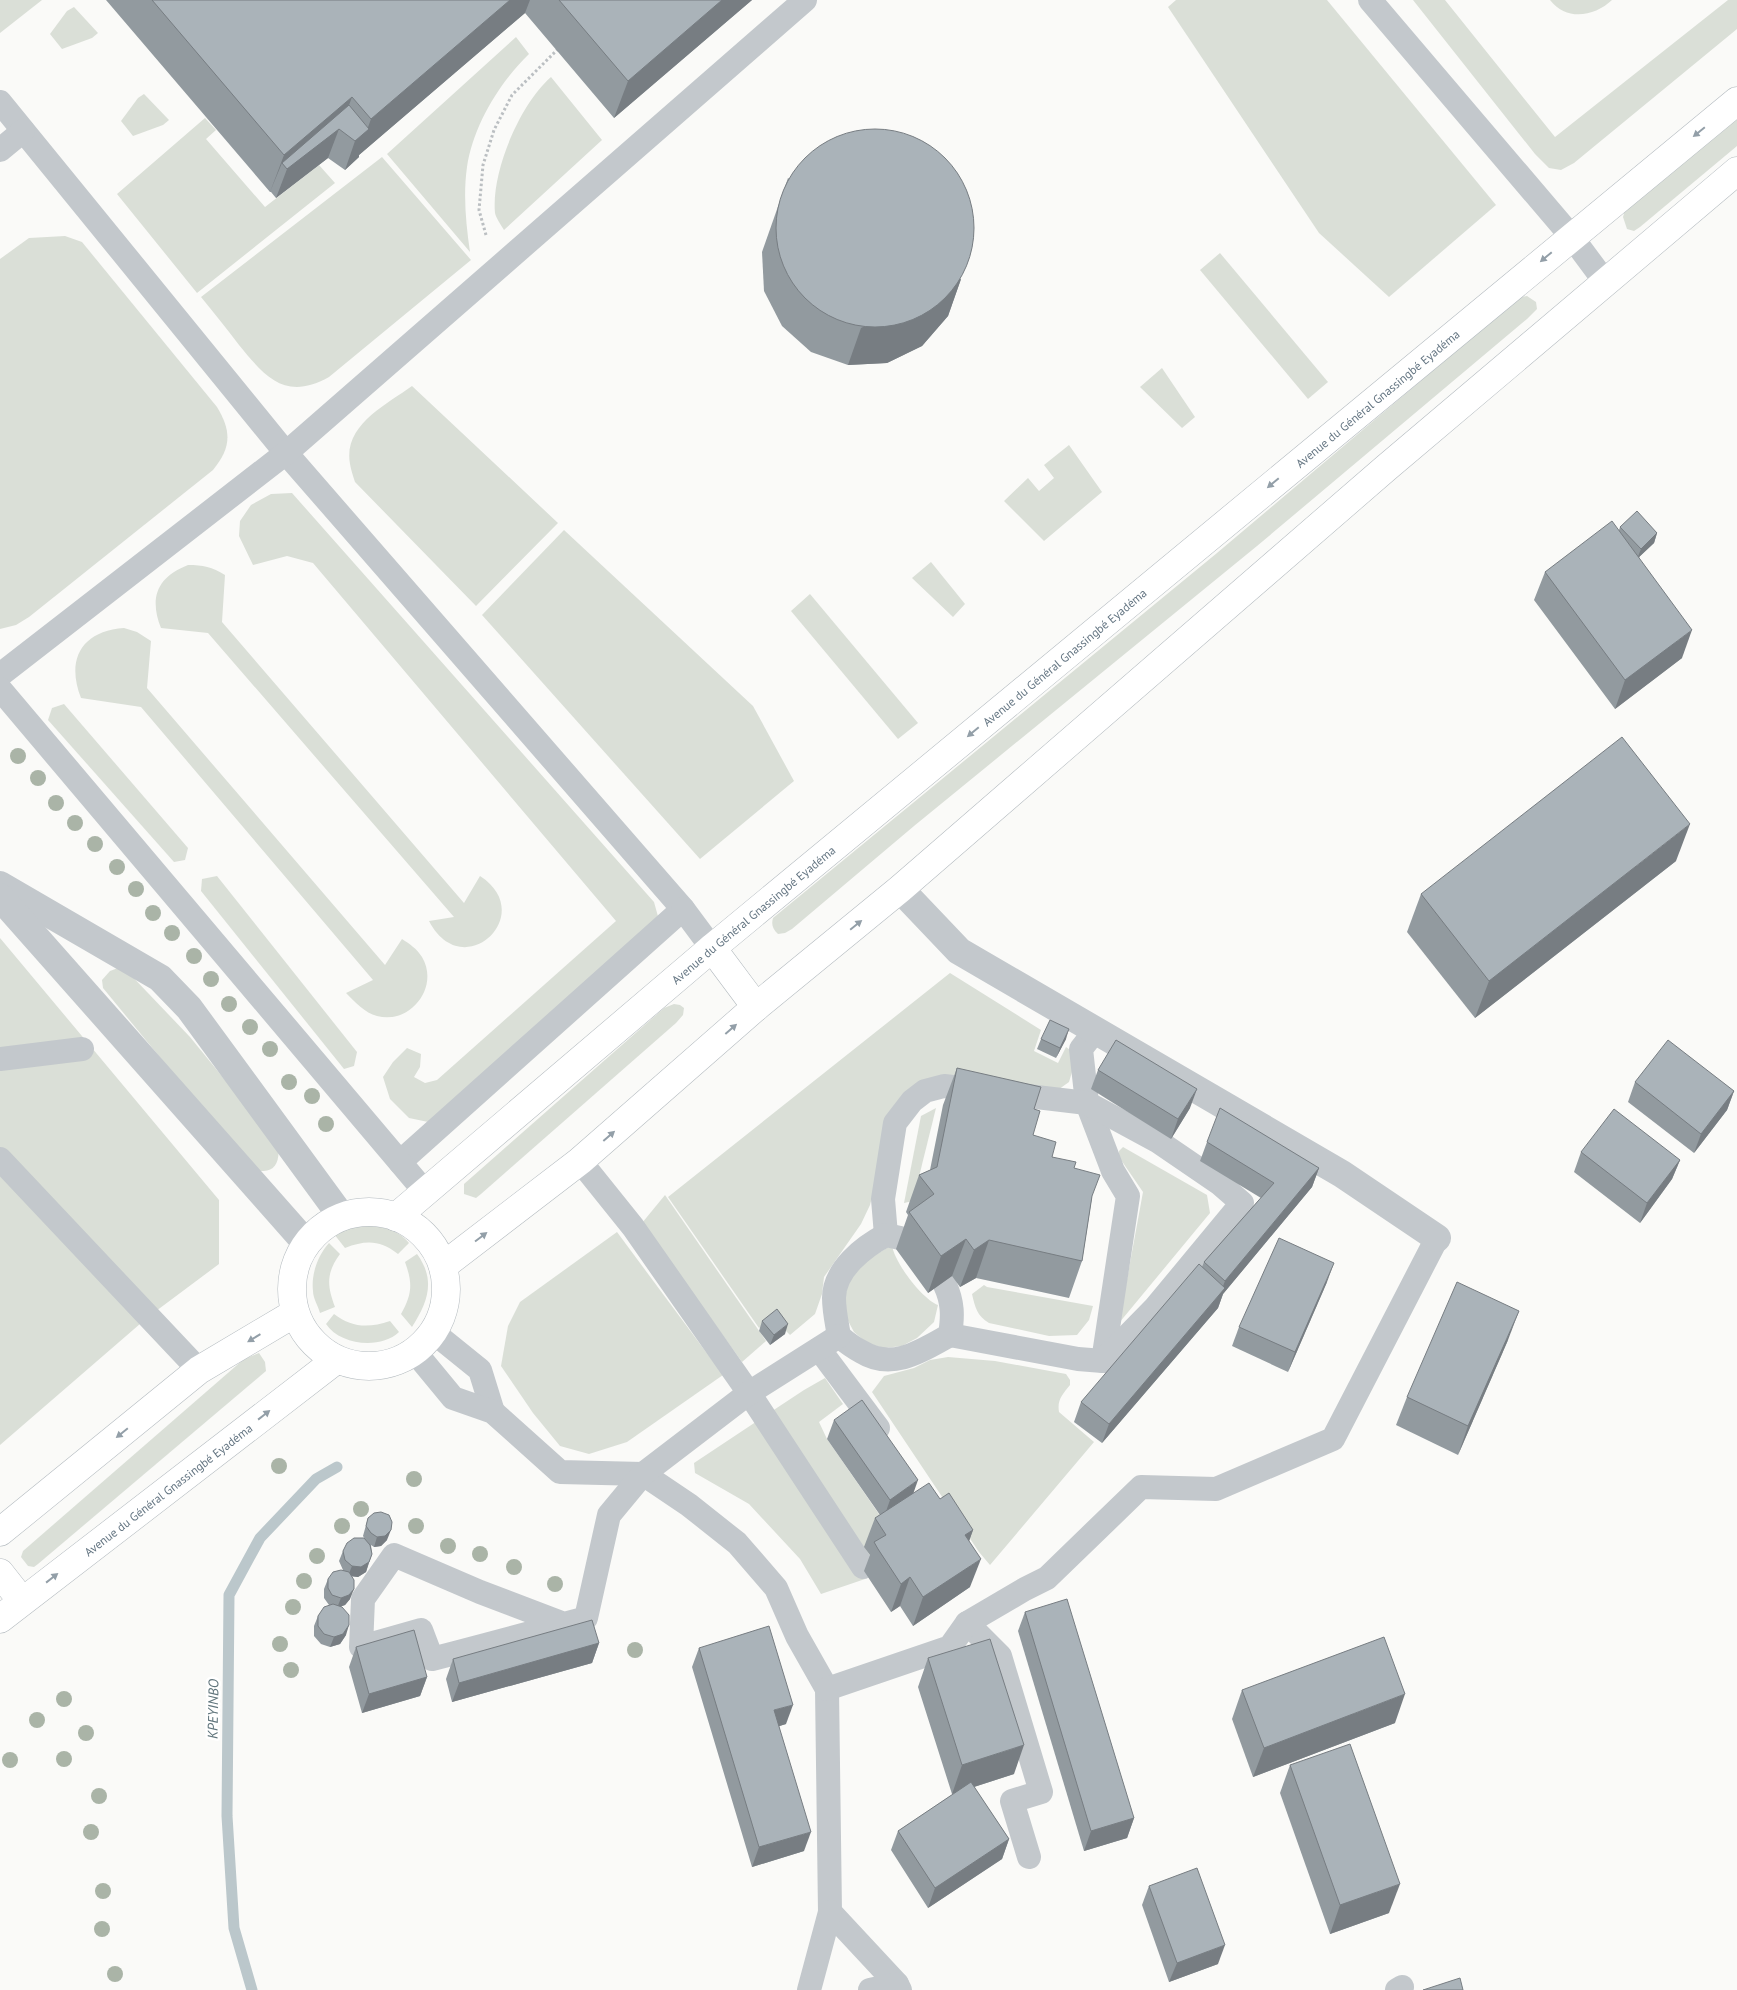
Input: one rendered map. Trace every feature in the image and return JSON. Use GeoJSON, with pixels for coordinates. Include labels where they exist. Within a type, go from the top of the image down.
{"type":"FeatureCollection","features":[{"type":"Feature","properties":{"kind":"main road","name":"Avenue du Général Gnassingbé Eyadéma"},"geometry":{"type":"LineString","coordinates":[[396,1217],[712,948],[1571,236],[1737,101]]}},
{"type":"Feature","properties":{"kind":"main road"},"geometry":{"type":"LineString","coordinates":[[443,1266],[580,1161],[756,1007],[900,889],[1378,475],[1737,171]]}},
{"type":"Feature","properties":{"kind":"main road"},"geometry":{"type":"LineString","coordinates":[[712,948],[756,1007]]}},
{"type":"Feature","properties":{"kind":"main road"},"geometry":{"type":"LineString","coordinates":[[360,1212],[379,1212],[396,1217],[417,1228],[432,1246],[443,1266],[446,1289],[443,1311],[424,1342],[397,1362],[377,1366],[356,1366],[336,1360],[318,1348],[304,1332],[296,1313],[292,1289],[295,1265],[306,1243],[323,1227],[342,1217],[360,1212]]}},
{"type":"Feature","properties":{"kind":"main road"},"geometry":{"type":"LineString","coordinates":[[0,1532],[199,1370],[296,1313]]}},
{"type":"Feature","properties":{"kind":"main road","name":"Avenue du Général Gnassingbé Eyadéma"},"geometry":{"type":"LineString","coordinates":[[0,1619],[336,1360]]}},
{"type":"Feature","properties":{"kind":"main road"},"geometry":{"type":"LineString","coordinates":[[0,1573],[22,1601]]}},
{"type":"Feature","properties":{"kind":"street"},"geometry":{"type":"LineString","coordinates":[[0,885],[160,978],[189,1008],[342,1217]]}},
{"type":"Feature","properties":{"kind":"street"},"geometry":{"type":"LineString","coordinates":[[900,889],[959,951],[1342,1174],[1437,1238]]}},
{"type":"Feature","properties":{"kind":"street"},"geometry":{"type":"LineString","coordinates":[[0,897],[306,1243]]}},
{"type":"Feature","properties":{"kind":"lane"},"geometry":{"type":"LineString","coordinates":[[0,675],[286,453],[805,0]]}},
{"type":"Feature","properties":{"kind":"lane"},"geometry":{"type":"LineString","coordinates":[[1370,0],[1571,236],[1606,283]]}},
{"type":"Feature","properties":{"kind":"lane"},"geometry":{"type":"LineString","coordinates":[[0,102],[286,453],[683,909],[712,948]]}},
{"type":"Feature","properties":{"kind":"lane"},"geometry":{"type":"LineString","coordinates":[[0,150],[23,131]]}},
{"type":"Feature","properties":{"kind":"lane"},"geometry":{"type":"LineString","coordinates":[[0,689],[426,1193]]}},
{"type":"Feature","properties":{"kind":"lane"},"geometry":{"type":"LineString","coordinates":[[400,1162],[683,909]]}},
{"type":"Feature","properties":{"kind":"lane"},"geometry":{"type":"LineString","coordinates":[[1095,1030],[1081,1049],[1087,1103],[1113,1171],[1128,1196],[1103,1361]]}},
{"type":"Feature","properties":{"kind":"lane"},"geometry":{"type":"LineString","coordinates":[[0,1059],[82,1048]]}},
{"type":"Feature","properties":{"kind":"lane"},"geometry":{"type":"LineString","coordinates":[[944,1086],[1087,1103],[1159,1142],[1219,1183],[1242,1202],[1155,1308],[1103,1361],[1078,1359],[950,1335],[907,1358],[885,1360],[864,1354],[839,1336],[834,1297],[840,1275],[872,1242],[895,1237],[883,1198],[895,1123],[912,1101],[925,1091],[944,1086]]}},
{"type":"Feature","properties":{"kind":"lane"},"geometry":{"type":"LineString","coordinates":[[0,1159],[199,1370]]}},
{"type":"Feature","properties":{"kind":"lane"},"geometry":{"type":"LineString","coordinates":[[580,1161],[633,1228],[748,1393],[862,1567]]}},
{"type":"Feature","properties":{"kind":"lane"},"geometry":{"type":"LineString","coordinates":[[827,1689],[950,1647],[967,1623],[1047,1578],[1141,1487],[1216,1489],[1333,1439],[1437,1238]]}},
{"type":"Feature","properties":{"kind":"lane"},"geometry":{"type":"LineString","coordinates":[[945,1285],[951,1298],[953,1315],[950,1335]]}},
{"type":"Feature","properties":{"kind":"lane"},"geometry":{"type":"LineString","coordinates":[[564,1624],[480,1592],[394,1555],[363,1599],[361,1648],[421,1630],[432,1659],[564,1624],[586,1618],[609,1515],[643,1474],[748,1393],[839,1336]]}},
{"type":"Feature","properties":{"kind":"lane"},"geometry":{"type":"LineString","coordinates":[[424,1342],[453,1398],[493,1412],[560,1472],[643,1474],[689,1505],[737,1542],[776,1588],[797,1636],[827,1689],[830,1912],[809,1990]]}},
{"type":"Feature","properties":{"kind":"lane"},"geometry":{"type":"LineString","coordinates":[[424,1342],[480,1370],[493,1412]]}},
{"type":"Feature","properties":{"kind":"lane"},"geometry":{"type":"LineString","coordinates":[[819,1349],[889,1443]]}},
{"type":"Feature","properties":{"kind":"lane"},"geometry":{"type":"LineString","coordinates":[[967,1623],[1000,1656],[1040,1792],[1012,1800],[1029,1857]]}},
{"type":"Feature","properties":{"kind":"lane"},"geometry":{"type":"LineString","coordinates":[[830,1912],[899,1987]]}},
{"type":"Feature","properties":{"kind":"lane"},"geometry":{"type":"LineString","coordinates":[[870,1990],[899,1987]]}},
{"type":"Feature","properties":{"kind":"path"},"geometry":{"type":"LineString","coordinates":[[503,263],[488,240],[479,210],[483,165],[494,130],[512,95],[562,44]]}},
{"type":"Feature","properties":{"kind":"shaded area"},"geometry":{"type":"Polygon","coordinates":[[[0,0],[42,0],[0,33],[0,0]]]}},
{"type":"Feature","properties":{"kind":"shaded area"},"geometry":{"type":"Polygon","coordinates":[[[1176,0],[1327,0],[1496,205],[1389,297],[1319,233],[1168,7],[1176,0]]]}},
{"type":"Feature","properties":{"kind":"shaded area"},"geometry":{"type":"Polygon","coordinates":[[[1413,0],[1445,0],[1555,137],[1728,0],[1737,0],[1737,29],[1574,163],[1561,170],[1549,168],[1535,154],[1413,0]]]}},
{"type":"Feature","properties":{"kind":"shaded area"},"geometry":{"type":"Polygon","coordinates":[[[1550,0],[1612,0],[1598,10],[1589,13],[1573,14],[1564,12],[1550,0]]]}},
{"type":"Feature","properties":{"kind":"shaded area"},"geometry":{"type":"Polygon","coordinates":[[[74,7],[98,33],[92,38],[62,49],[50,34],[67,11],[74,7]]]}},
{"type":"Feature","properties":{"kind":"shaded area"},"geometry":{"type":"Polygon","coordinates":[[[516,37],[529,54],[507,78],[489,106],[481,121],[470,152],[465,199],[470,252],[387,154],[516,37]]]}},
{"type":"Feature","properties":{"kind":"shaded area"},"geometry":{"type":"Polygon","coordinates":[[[551,77],[602,140],[504,230],[495,213],[495,196],[503,159],[519,121],[529,104],[551,77]]]}},
{"type":"Feature","properties":{"kind":"shaded area"},"geometry":{"type":"Polygon","coordinates":[[[144,94],[169,120],[163,125],[133,136],[121,121],[138,98],[144,94]]]}},
{"type":"Feature","properties":{"kind":"shaded area"},"geometry":{"type":"Polygon","coordinates":[[[1737,117],[1737,146],[1640,227],[1634,231],[1627,229],[1623,217],[1625,210],[1737,117]]]}},
{"type":"Feature","properties":{"kind":"shaded area"},"geometry":{"type":"Polygon","coordinates":[[[205,118],[216,130],[206,139],[265,207],[319,165],[335,183],[197,293],[117,194],[205,118]]]}},
{"type":"Feature","properties":{"kind":"shaded area"},"geometry":{"type":"Polygon","coordinates":[[[382,157],[471,260],[329,377],[314,384],[301,387],[289,386],[278,382],[258,367],[201,297],[382,157]]]}},
{"type":"Feature","properties":{"kind":"shaded area"},"geometry":{"type":"Polygon","coordinates":[[[65,236],[82,242],[217,407],[227,432],[226,447],[213,470],[29,617],[16,625],[0,629],[0,259],[29,238],[65,236]]]}},
{"type":"Feature","properties":{"kind":"shaded area"},"geometry":{"type":"Polygon","coordinates":[[[1220,253],[1328,382],[1308,399],[1200,270],[1220,253]]]}},
{"type":"Feature","properties":{"kind":"shaded area"},"geometry":{"type":"Polygon","coordinates":[[[1527,296],[1536,302],[1537,309],[1527,319],[1257,546],[914,826],[792,929],[785,933],[778,934],[776,932],[772,925],[773,918],[1217,553],[1520,297],[1527,296]]]}},
{"type":"Feature","properties":{"kind":"shaded area"},"geometry":{"type":"Polygon","coordinates":[[[1162,368],[1195,417],[1182,428],[1140,387],[1162,368]]]}},
{"type":"Feature","properties":{"kind":"shaded area"},"geometry":{"type":"Polygon","coordinates":[[[412,386],[558,523],[476,606],[355,482],[352,473],[350,450],[353,438],[360,427],[379,409],[412,386]]]}},
{"type":"Feature","properties":{"kind":"shaded area"},"geometry":{"type":"Polygon","coordinates":[[[1069,445],[1102,492],[1044,541],[1004,501],[1028,478],[1039,491],[1054,478],[1044,465],[1069,445]]]}},
{"type":"Feature","properties":{"kind":"shaded area"},"geometry":{"type":"Polygon","coordinates":[[[292,493],[654,902],[659,920],[433,1123],[409,1118],[390,1099],[383,1077],[393,1062],[407,1048],[421,1054],[420,1067],[414,1077],[425,1083],[437,1080],[616,921],[313,563],[287,556],[253,565],[239,536],[240,521],[251,505],[271,494],[292,493]]]}},
{"type":"Feature","properties":{"kind":"shaded area"},"geometry":{"type":"Polygon","coordinates":[[[564,530],[753,706],[794,781],[700,859],[482,615],[564,530]]]}},
{"type":"Feature","properties":{"kind":"shaded area"},"geometry":{"type":"Polygon","coordinates":[[[931,562],[965,604],[953,617],[912,578],[931,562]]]}},
{"type":"Feature","properties":{"kind":"shaded area"},"geometry":{"type":"Polygon","coordinates":[[[188,565],[207,567],[225,575],[222,622],[464,903],[480,876],[496,892],[502,908],[499,924],[489,937],[476,945],[460,947],[443,939],[429,921],[454,917],[208,633],[161,628],[156,607],[158,590],[169,576],[188,565]]]}},
{"type":"Feature","properties":{"kind":"shaded area"},"geometry":{"type":"Polygon","coordinates":[[[810,594],[918,723],[898,739],[791,611],[810,594]]]}},
{"type":"Feature","properties":{"kind":"shaded area"},"geometry":{"type":"Polygon","coordinates":[[[124,628],[137,632],[151,641],[147,688],[385,965],[402,939],[420,954],[427,969],[427,980],[419,1001],[410,1009],[400,1015],[389,1017],[373,1015],[364,1010],[346,993],[373,980],[141,707],[81,698],[75,671],[81,650],[88,641],[97,635],[109,630],[124,628]]]}},
{"type":"Feature","properties":{"kind":"shaded area"},"geometry":{"type":"Polygon","coordinates":[[[64,704],[188,848],[185,860],[174,862],[48,720],[52,708],[64,704]]]}},
{"type":"Feature","properties":{"kind":"shaded area"},"geometry":{"type":"Polygon","coordinates":[[[217,876],[357,1052],[354,1066],[344,1069],[201,891],[202,879],[217,876]]]}},
{"type":"Feature","properties":{"kind":"shaded area"},"geometry":{"type":"Polygon","coordinates":[[[0,938],[219,1200],[219,1264],[148,1317],[0,1445],[0,938]]]}},
{"type":"Feature","properties":{"kind":"shaded area"},"geometry":{"type":"Polygon","coordinates":[[[118,968],[127,971],[190,1037],[278,1145],[278,1158],[274,1167],[264,1171],[251,1168],[103,988],[102,980],[110,971],[118,968]]]}},
{"type":"Feature","properties":{"kind":"shaded area"},"geometry":{"type":"Polygon","coordinates":[[[950,973],[1041,1030],[1034,1051],[1058,1063],[1066,1047],[1077,1055],[1069,1082],[1055,1092],[924,1080],[876,1182],[870,1205],[861,1224],[824,1277],[822,1294],[815,1314],[790,1335],[772,1317],[759,1328],[668,1197],[950,973]]]}},
{"type":"Feature","properties":{"kind":"shaded area"},"geometry":{"type":"Polygon","coordinates":[[[674,1004],[684,1008],[683,1015],[676,1023],[481,1194],[476,1198],[464,1194],[464,1184],[664,1008],[674,1004]]]}},
{"type":"Feature","properties":{"kind":"shaded area"},"geometry":{"type":"Polygon","coordinates":[[[936,1108],[913,1201],[904,1203],[921,1116],[936,1108]]]}},
{"type":"Feature","properties":{"kind":"shaded area"},"geometry":{"type":"Polygon","coordinates":[[[1123,1147],[1207,1195],[1210,1213],[1119,1323],[1143,1192],[1119,1157],[1119,1151],[1123,1147]]]}},
{"type":"Feature","properties":{"kind":"shaded area"},"geometry":{"type":"Polygon","coordinates":[[[665,1195],[766,1341],[742,1362],[642,1223],[665,1195]]]}},
{"type":"Feature","properties":{"kind":"shaded area"},"geometry":{"type":"Polygon","coordinates":[[[360,1225],[381,1227],[393,1231],[409,1243],[398,1254],[385,1246],[373,1243],[345,1248],[334,1234],[360,1225]]]}},
{"type":"Feature","properties":{"kind":"shaded area"},"geometry":{"type":"Polygon","coordinates":[[[617,1232],[723,1375],[627,1442],[589,1454],[560,1446],[533,1413],[501,1366],[508,1326],[520,1302],[617,1232]]]}},
{"type":"Feature","properties":{"kind":"shaded area"},"geometry":{"type":"Polygon","coordinates":[[[329,1243],[340,1254],[332,1267],[329,1280],[330,1293],[335,1307],[320,1313],[313,1294],[313,1278],[319,1259],[329,1243]]]}},
{"type":"Feature","properties":{"kind":"shaded area"},"geometry":{"type":"Polygon","coordinates":[[[892,1245],[903,1270],[924,1295],[938,1305],[934,1322],[917,1338],[902,1346],[884,1348],[867,1343],[854,1332],[846,1317],[844,1299],[849,1282],[857,1266],[892,1245]]]}},
{"type":"Feature","properties":{"kind":"shaded area"},"geometry":{"type":"Polygon","coordinates":[[[417,1254],[426,1273],[428,1291],[418,1318],[412,1327],[401,1314],[410,1289],[405,1262],[417,1254]]]}},
{"type":"Feature","properties":{"kind":"shaded area"},"geometry":{"type":"Polygon","coordinates":[[[984,1285],[1093,1306],[1089,1320],[1077,1335],[1049,1336],[989,1323],[985,1320],[977,1311],[972,1294],[984,1285]]]}},
{"type":"Feature","properties":{"kind":"shaded area"},"geometry":{"type":"Polygon","coordinates":[[[334,1314],[347,1322],[368,1326],[390,1321],[399,1332],[391,1338],[382,1341],[361,1343],[350,1341],[332,1331],[326,1324],[334,1314]]]}},
{"type":"Feature","properties":{"kind":"shaded area"},"geometry":{"type":"Polygon","coordinates":[[[259,1353],[265,1362],[266,1371],[38,1564],[34,1567],[28,1566],[21,1557],[23,1551],[244,1359],[259,1353]]]}},
{"type":"Feature","properties":{"kind":"shaded area"},"geometry":{"type":"Polygon","coordinates":[[[948,1357],[995,1361],[1066,1374],[1070,1380],[1070,1385],[1059,1401],[1059,1412],[1094,1442],[990,1565],[979,1552],[872,1392],[884,1376],[914,1368],[930,1360],[948,1357]]]}},
{"type":"Feature","properties":{"kind":"shaded area"},"geometry":{"type":"Polygon","coordinates":[[[825,1378],[843,1404],[819,1422],[827,1439],[883,1520],[875,1564],[864,1571],[868,1578],[821,1594],[800,1559],[749,1504],[695,1473],[694,1463],[825,1378]]]}},
{"type":"Feature","properties":{"kind":"building"},"geometry":{"type":"Polygon","coordinates":[[[152,0],[510,0],[371,119],[352,97],[284,155],[152,0]]]}},
{"type":"Feature","properties":{"kind":"building"},"geometry":{"type":"Polygon","coordinates":[[[559,0],[722,0],[628,81],[559,0]]]}},
{"type":"Feature","properties":{"kind":"building"},"geometry":{"type":"Polygon","coordinates":[[[349,105],[369,129],[355,141],[339,129],[287,169],[282,163],[349,105]]]}},
{"type":"Feature","properties":{"kind":"building"},"geometry":{"type":"Polygon","coordinates":[[[875,129],[904,133],[922,141],[945,158],[962,181],[970,199],[974,228],[970,257],[962,275],[945,298],[922,315],[904,323],[875,327],[846,323],[828,315],[805,298],[788,275],[780,257],[776,228],[780,199],[788,181],[805,158],[828,141],[846,133],[875,129]]]}},
{"type":"Feature","properties":{"kind":"building"},"geometry":{"type":"Polygon","coordinates":[[[1637,511],[1657,533],[1641,549],[1620,527],[1637,511]]]}},
{"type":"Feature","properties":{"kind":"building"},"geometry":{"type":"Polygon","coordinates":[[[1612,521],[1692,630],[1625,680],[1545,572],[1612,521]]]}},
{"type":"Feature","properties":{"kind":"building"},"geometry":{"type":"Polygon","coordinates":[[[1622,737],[1690,824],[1489,981],[1421,894],[1622,737]]]}},
{"type":"Feature","properties":{"kind":"building"},"geometry":{"type":"Polygon","coordinates":[[[1050,1020],[1069,1029],[1060,1048],[1041,1039],[1050,1020]]]}},
{"type":"Feature","properties":{"kind":"building"},"geometry":{"type":"Polygon","coordinates":[[[1116,1040],[1197,1089],[1178,1119],[1098,1070],[1116,1040]]]}},
{"type":"Feature","properties":{"kind":"building"},"geometry":{"type":"Polygon","coordinates":[[[1668,1040],[1734,1091],[1701,1134],[1635,1082],[1668,1040]]]}},
{"type":"Feature","properties":{"kind":"building"},"geometry":{"type":"Polygon","coordinates":[[[957,1068],[1041,1087],[1034,1109],[1040,1111],[1033,1135],[1056,1142],[1052,1157],[1076,1162],[1074,1168],[1100,1175],[1092,1196],[1082,1261],[989,1240],[974,1250],[966,1239],[941,1256],[909,1212],[934,1194],[919,1175],[937,1167],[957,1068]]]}},
{"type":"Feature","properties":{"kind":"building"},"geometry":{"type":"Polygon","coordinates":[[[1220,1108],[1319,1168],[1225,1281],[1204,1262],[1274,1183],[1207,1142],[1220,1108]]]}},
{"type":"Feature","properties":{"kind":"building"},"geometry":{"type":"Polygon","coordinates":[[[1614,1109],[1680,1160],[1647,1203],[1581,1152],[1614,1109]]]}},
{"type":"Feature","properties":{"kind":"building"},"geometry":{"type":"Polygon","coordinates":[[[1279,1238],[1334,1263],[1295,1352],[1239,1327],[1279,1238]]]}},
{"type":"Feature","properties":{"kind":"building"},"geometry":{"type":"Polygon","coordinates":[[[1199,1264],[1225,1288],[1109,1424],[1081,1402],[1199,1264]]]}},
{"type":"Feature","properties":{"kind":"building"},"geometry":{"type":"Polygon","coordinates":[[[1457,1282],[1519,1311],[1468,1426],[1407,1397],[1457,1282]]]}},
{"type":"Feature","properties":{"kind":"building"},"geometry":{"type":"Polygon","coordinates":[[[777,1309],[788,1324],[774,1335],[762,1321],[777,1309]]]}},
{"type":"Feature","properties":{"kind":"building"},"geometry":{"type":"Polygon","coordinates":[[[862,1400],[918,1480],[890,1500],[834,1420],[862,1400]]]}},
{"type":"Feature","properties":{"kind":"building"},"geometry":{"type":"Polygon","coordinates":[[[929,1483],[940,1499],[949,1493],[973,1530],[965,1535],[981,1559],[923,1597],[910,1577],[901,1584],[878,1549],[874,1542],[886,1535],[875,1518],[929,1483]]]}},
{"type":"Feature","properties":{"kind":"building"},"geometry":{"type":"Polygon","coordinates":[[[381,1512],[389,1515],[392,1522],[391,1530],[385,1536],[377,1537],[366,1526],[368,1518],[374,1513],[381,1512]]]}},
{"type":"Feature","properties":{"kind":"building"},"geometry":{"type":"Polygon","coordinates":[[[354,1538],[364,1538],[370,1545],[372,1554],[369,1562],[361,1567],[352,1566],[345,1560],[343,1551],[347,1543],[354,1538]]]}},
{"type":"Feature","properties":{"kind":"building"},"geometry":{"type":"Polygon","coordinates":[[[341,1570],[349,1572],[354,1580],[354,1589],[349,1595],[341,1598],[332,1595],[328,1588],[328,1579],[333,1572],[341,1570]]]}},
{"type":"Feature","properties":{"kind":"building"},"geometry":{"type":"Polygon","coordinates":[[[1067,1599],[1134,1818],[1091,1831],[1025,1612],[1067,1599]]]}},
{"type":"Feature","properties":{"kind":"building"},"geometry":{"type":"Polygon","coordinates":[[[333,1604],[342,1607],[349,1615],[349,1625],[343,1634],[334,1637],[324,1634],[318,1626],[318,1616],[324,1607],[333,1604]]]}},
{"type":"Feature","properties":{"kind":"building"},"geometry":{"type":"Polygon","coordinates":[[[592,1620],[599,1643],[459,1683],[453,1659],[592,1620]]]}},
{"type":"Feature","properties":{"kind":"building"},"geometry":{"type":"Polygon","coordinates":[[[769,1626],[793,1705],[774,1710],[811,1832],[759,1847],[699,1648],[769,1626]]]}},
{"type":"Feature","properties":{"kind":"building"},"geometry":{"type":"Polygon","coordinates":[[[414,1630],[427,1677],[369,1694],[356,1647],[414,1630]]]}},
{"type":"Feature","properties":{"kind":"building"},"geometry":{"type":"Polygon","coordinates":[[[1384,1637],[1405,1694],[1264,1748],[1242,1690],[1384,1637]]]}},
{"type":"Feature","properties":{"kind":"building"},"geometry":{"type":"Polygon","coordinates":[[[990,1639],[1024,1745],[962,1765],[928,1658],[990,1639]]]}},
{"type":"Feature","properties":{"kind":"building"},"geometry":{"type":"Polygon","coordinates":[[[1350,1744],[1400,1884],[1340,1905],[1290,1765],[1350,1744]]]}},
{"type":"Feature","properties":{"kind":"building"},"geometry":{"type":"Polygon","coordinates":[[[971,1782],[1009,1839],[935,1888],[898,1831],[971,1782]]]}},
{"type":"Feature","properties":{"kind":"building"},"geometry":{"type":"Polygon","coordinates":[[[1197,1868],[1225,1945],[1177,1963],[1149,1886],[1197,1868]]]}},
{"type":"Feature","properties":{"kind":"building"},"geometry":{"type":"Polygon","coordinates":[[[1460,1978],[1463,1990],[1423,1990],[1460,1978]]]}},
{"type":"Feature","properties":{"kind":"waterway","name":"KPEYINBO"},"geometry":{"type":"LineString","coordinates":[[252,1990],[234,1928],[227,1816],[229,1595],[260,1538],[316,1479],[337,1467]]}}]}
